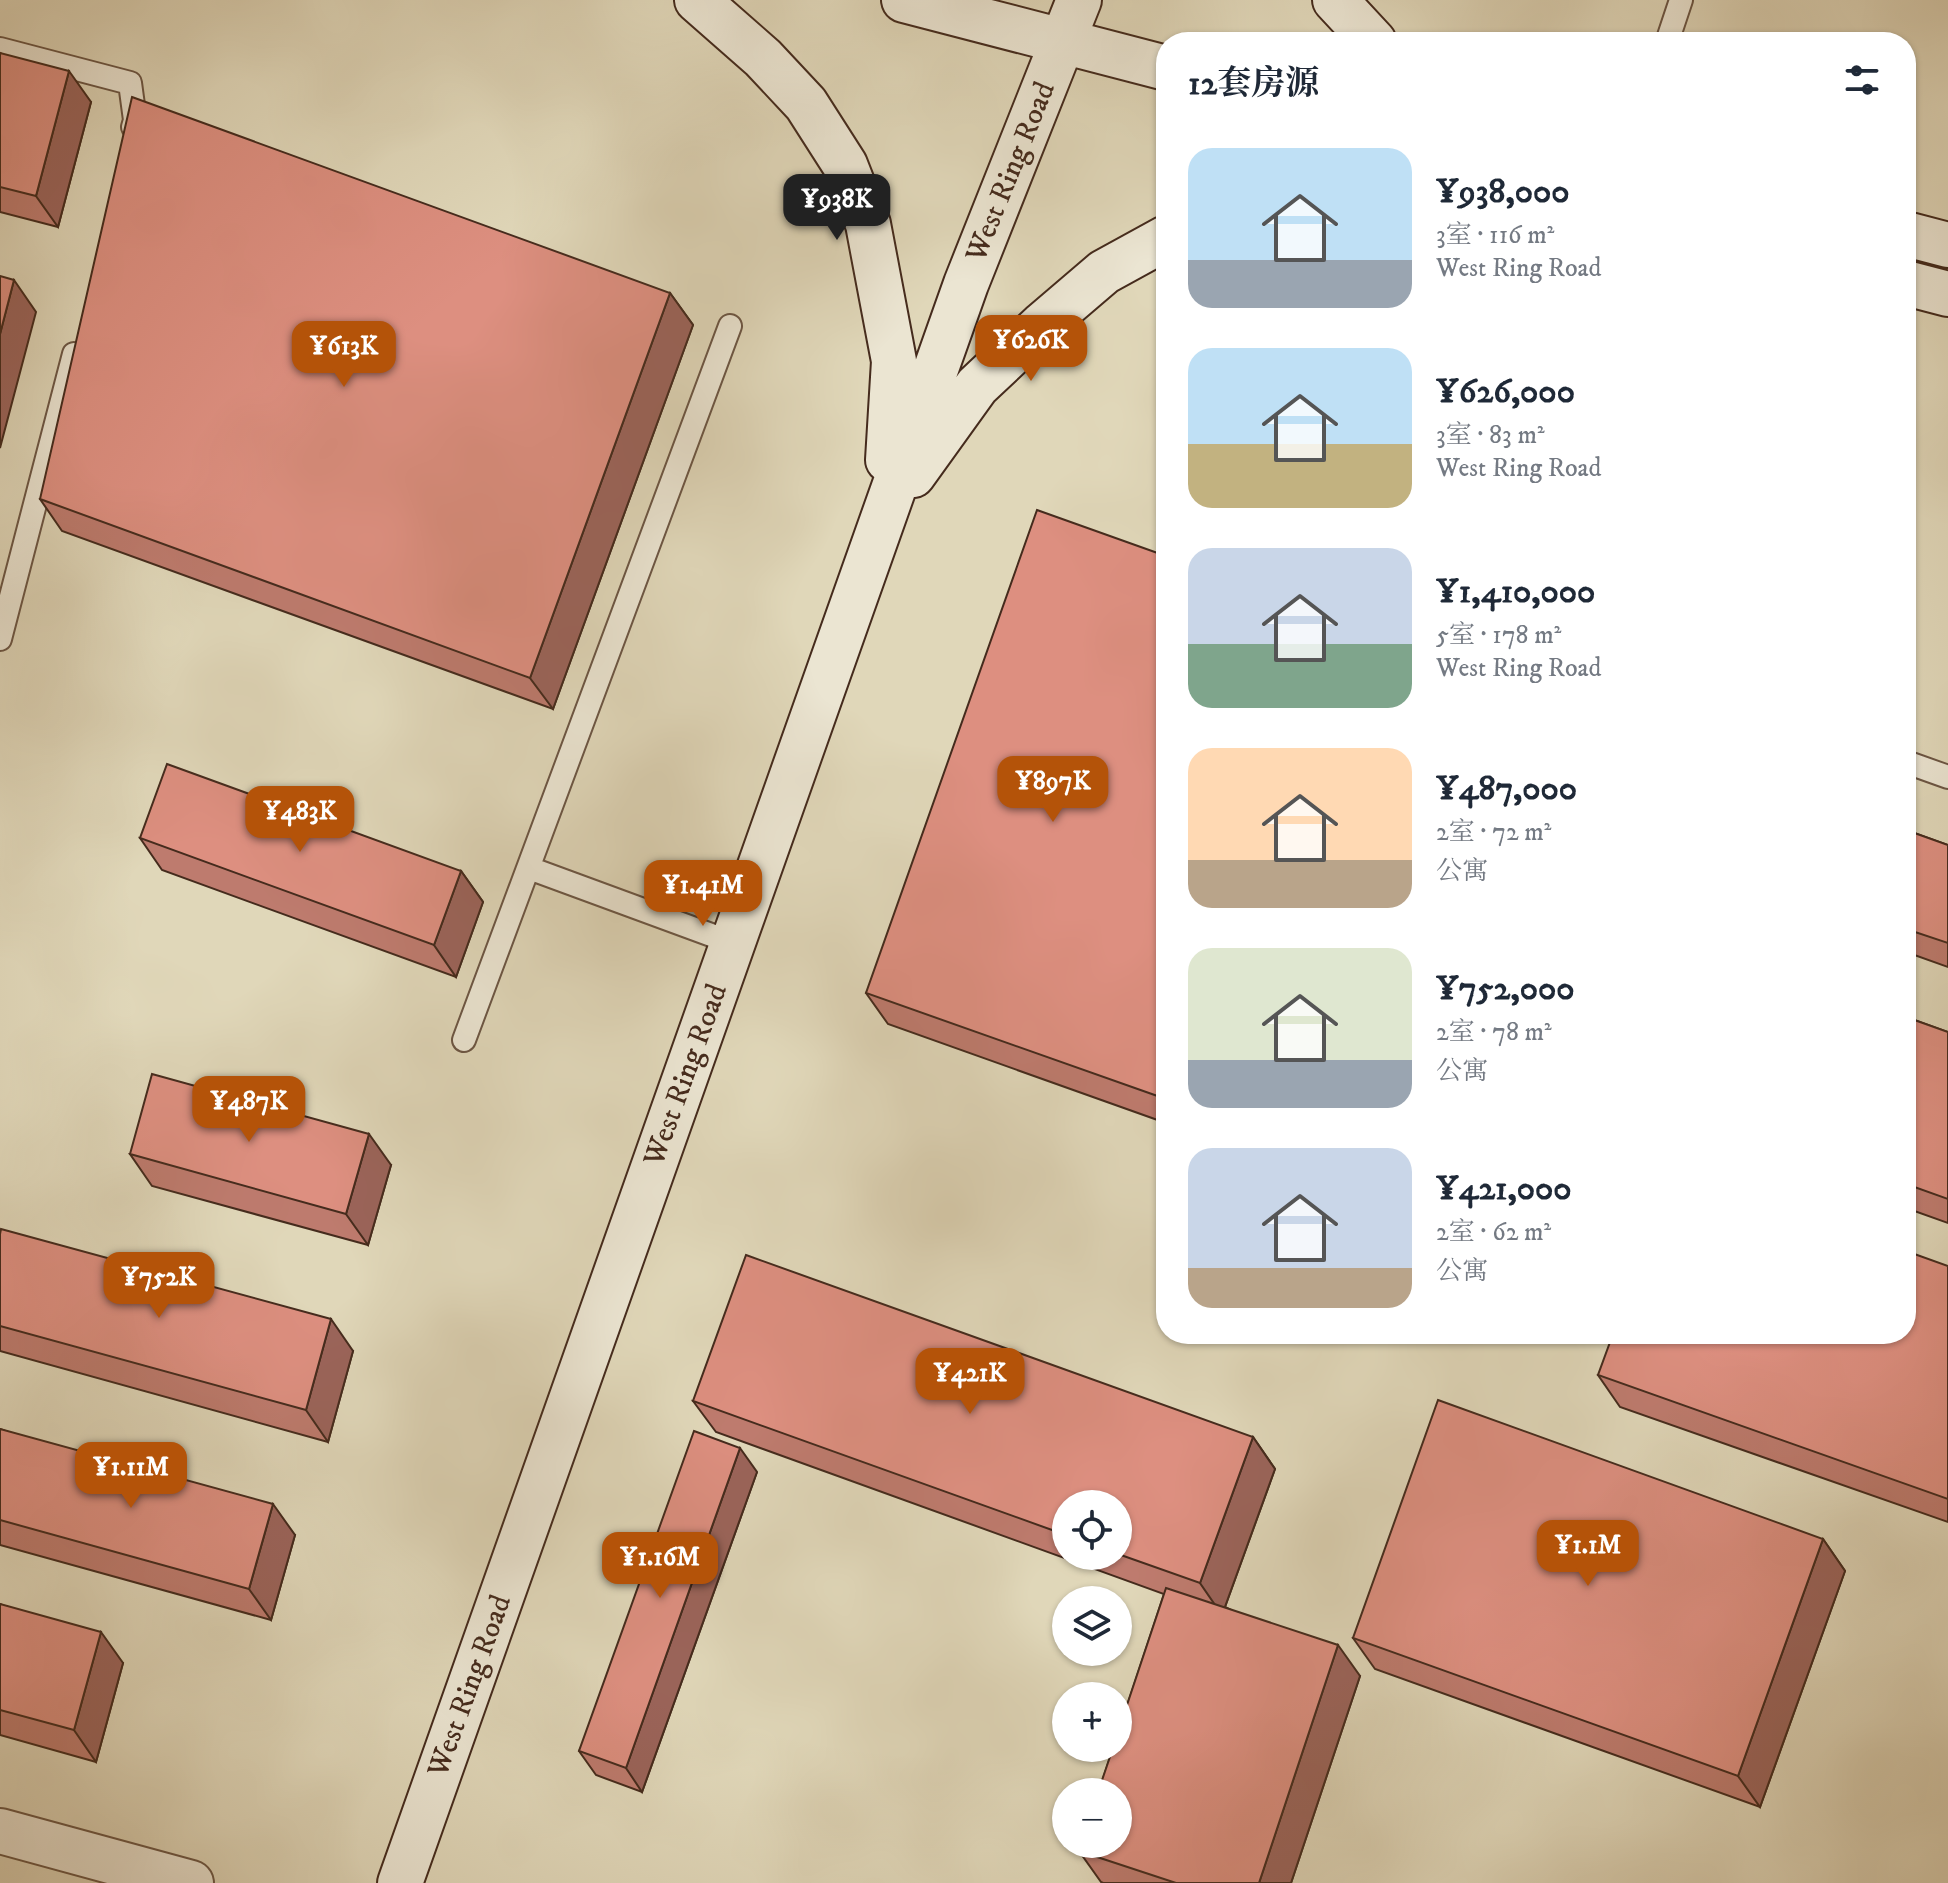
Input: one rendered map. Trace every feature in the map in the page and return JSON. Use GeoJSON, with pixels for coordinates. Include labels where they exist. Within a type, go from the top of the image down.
{"type":"FeatureCollection","features":[{"type":"Feature","properties":{"kind":"main road"},"geometry":{"type":"LineString","coordinates":[[697,0],[763,58],[806,104],[845,165],[868,224],[894,361],[885,512]]}},
{"type":"Feature","properties":{"kind":"main road"},"geometry":{"type":"LineString","coordinates":[[904,0],[1156,65]]}},
{"type":"Feature","properties":{"kind":"main road","name":"West Ring Road"},"geometry":{"type":"LineString","coordinates":[[400,1883],[966,284],[1079,0]]}},
{"type":"Feature","properties":{"kind":"main road"},"geometry":{"type":"LineString","coordinates":[[1335,0],[1365,32]]}},
{"type":"Feature","properties":{"kind":"main road"},"geometry":{"type":"LineString","coordinates":[[1916,237],[1948,245]]}},
{"type":"Feature","properties":{"kind":"main road"},"geometry":{"type":"LineString","coordinates":[[885,512],[977,386],[1104,272],[1156,243]]}},
{"type":"Feature","properties":{"kind":"main road"},"geometry":{"type":"LineString","coordinates":[[0,1831],[191,1883]]}},
{"type":"Feature","properties":{"kind":"lane"},"geometry":{"type":"LineString","coordinates":[[1670,32],[1681,0]]}},
{"type":"Feature","properties":{"kind":"lane"},"geometry":{"type":"LineString","coordinates":[[0,49],[130,83],[135,120],[127,150]]}},
{"type":"Feature","properties":{"kind":"lane"},"geometry":{"type":"LineString","coordinates":[[464,1040],[730,326]]}},
{"type":"Feature","properties":{"kind":"lane"},"geometry":{"type":"LineString","coordinates":[[0,639],[80,334]]}},
{"type":"Feature","properties":{"kind":"lane"},"geometry":{"type":"LineString","coordinates":[[1916,766],[1948,777]]}},
{"type":"Feature","properties":{"kind":"lane"},"geometry":{"type":"LineString","coordinates":[[529,868],[733,943]]}},
{"type":"Feature","properties":{"kind":"building"},"geometry":{"type":"Polygon","coordinates":[[[0,53],[69,71],[36,196],[0,187],[0,53]]]}},
{"type":"Feature","properties":{"kind":"building"},"geometry":{"type":"Polygon","coordinates":[[[132,97],[670,293],[530,678],[40,499],[132,97]]]}},
{"type":"Feature","properties":{"kind":"building"},"geometry":{"type":"Polygon","coordinates":[[[0,276],[14,280],[0,334],[0,276]]]}},
{"type":"Feature","properties":{"kind":"building"},"geometry":{"type":"Polygon","coordinates":[[[1037,510],[1156,552],[1156,1095],[866,993],[1037,510]]]}},
{"type":"Feature","properties":{"kind":"building"},"geometry":{"type":"Polygon","coordinates":[[[167,764],[461,871],[434,945],[140,838],[167,764]]]}},
{"type":"Feature","properties":{"kind":"building"},"geometry":{"type":"Polygon","coordinates":[[[1916,834],[1948,845],[1948,943],[1916,932],[1916,834]]]}},
{"type":"Feature","properties":{"kind":"building"},"geometry":{"type":"Polygon","coordinates":[[[1916,1021],[1948,1032],[1948,1199],[1916,1188],[1916,1021]]]}},
{"type":"Feature","properties":{"kind":"building"},"geometry":{"type":"Polygon","coordinates":[[[152,1074],[369,1134],[346,1214],[130,1154],[152,1074]]]}},
{"type":"Feature","properties":{"kind":"building"},"geometry":{"type":"Polygon","coordinates":[[[1,1229],[331,1319],[306,1410],[0,1326],[1,1229]]]}},
{"type":"Feature","properties":{"kind":"building"},"geometry":{"type":"Polygon","coordinates":[[[746,1255],[1253,1437],[1200,1583],[1132,1559],[1132,1490],[1052,1490],[1052,1530],[693,1401],[746,1255]]]}},
{"type":"Feature","properties":{"kind":"building"},"geometry":{"type":"Polygon","coordinates":[[[1916,1255],[1948,1266],[1948,1499],[1598,1375],[1609,1344],[1916,1344],[1916,1255]]]}},
{"type":"Feature","properties":{"kind":"building"},"geometry":{"type":"Polygon","coordinates":[[[1438,1400],[1823,1539],[1738,1776],[1353,1638],[1438,1400]]]}},
{"type":"Feature","properties":{"kind":"building"},"geometry":{"type":"Polygon","coordinates":[[[0,1429],[273,1504],[249,1589],[0,1520],[0,1429]]]}},
{"type":"Feature","properties":{"kind":"building"},"geometry":{"type":"Polygon","coordinates":[[[694,1431],[740,1448],[626,1768],[579,1751],[694,1431]]]}},
{"type":"Feature","properties":{"kind":"building"},"geometry":{"type":"Polygon","coordinates":[[[1166,1588],[1338,1645],[1259,1883],[1176,1883],[1100,1858],[1132,1858],[1132,1778],[1103,1778],[1108,1762],[1132,1762],[1132,1690],[1166,1588]]]}},
{"type":"Feature","properties":{"kind":"building"},"geometry":{"type":"Polygon","coordinates":[[[0,1604],[101,1632],[74,1730],[0,1710],[0,1604]]]}}]}
